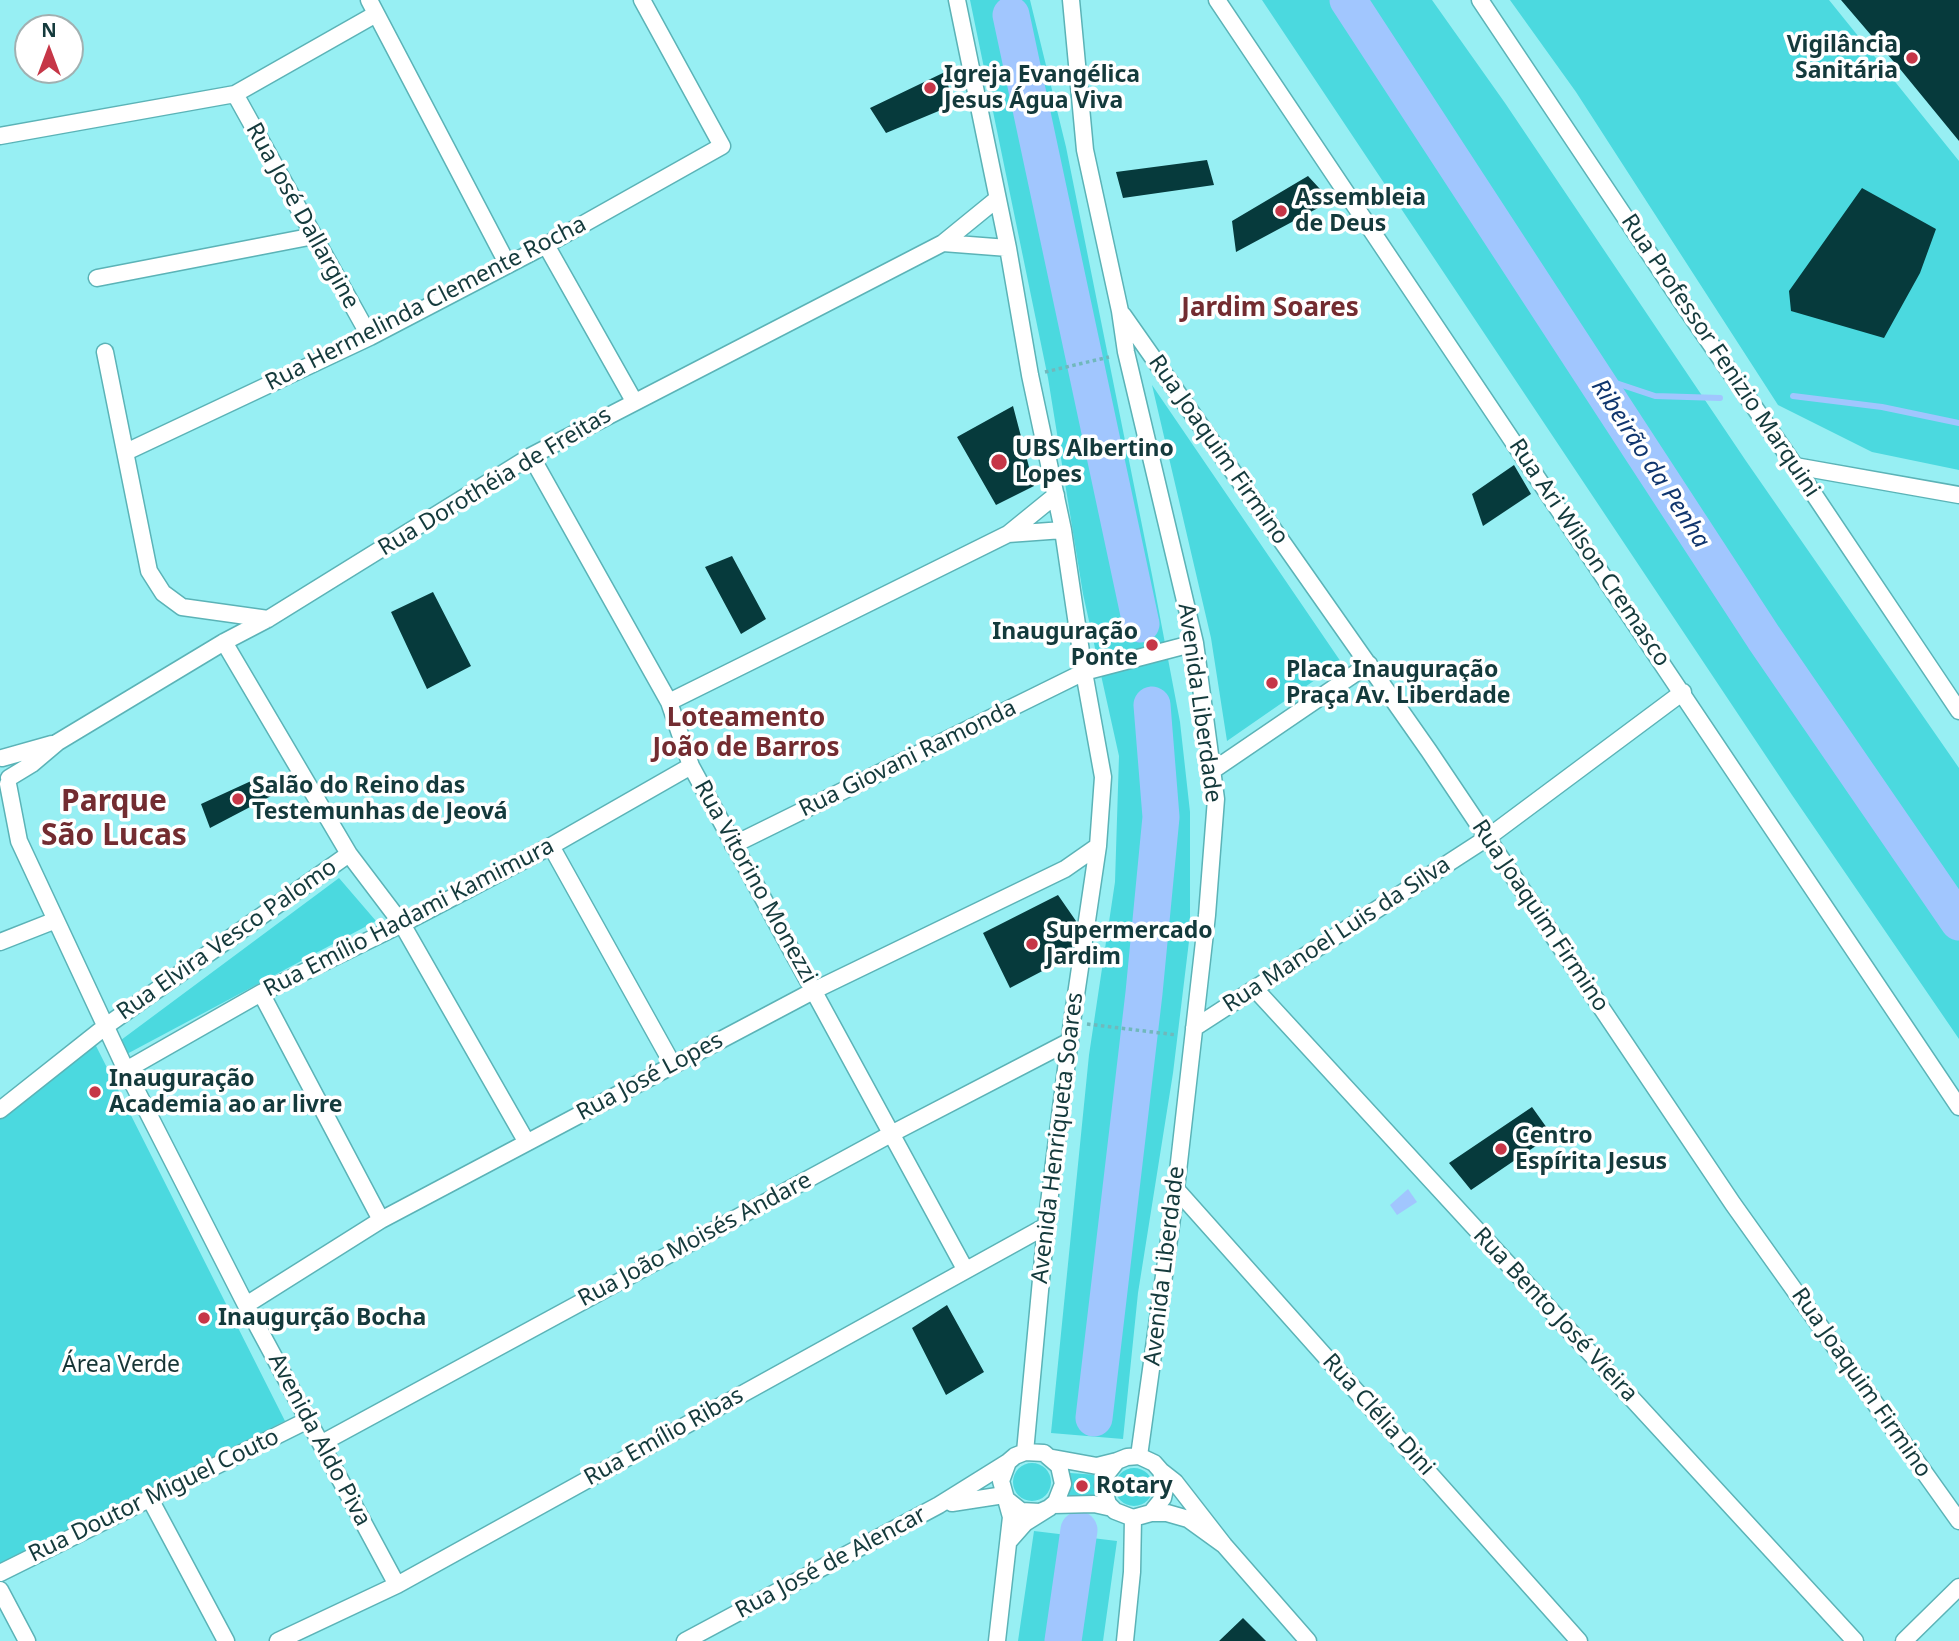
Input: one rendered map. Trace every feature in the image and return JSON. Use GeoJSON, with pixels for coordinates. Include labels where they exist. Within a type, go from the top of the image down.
{"type":"FeatureCollection","features":[{"type":"Feature","properties":{"kind":"street","name":"Rua Hermelinda Clemente Rocha"},"geometry":{"type":"LineString","coordinates":[[126,452],[370,337],[546,245],[722,146],[642,0]]}},
{"type":"Feature","properties":{"kind":"street","name":"Avenida Henriqueta Soares"},"geometry":{"type":"LineString","coordinates":[[957,0],[1063,530],[1102,777],[1098,846],[1046,1226],[1025,1452]]}},
{"type":"Feature","properties":{"kind":"street","name":"Avenida Liberdade"},"geometry":{"type":"LineString","coordinates":[[1071,0],[1084,150],[1121,312],[1126,352],[1195,643],[1216,799],[1207,915],[1176,1189],[1139,1456]]}},
{"type":"Feature","properties":{"kind":"street","name":"Rua Ari Wilson Cremasco"},"geometry":{"type":"LineString","coordinates":[[1217,0],[1959,1107]]}},
{"type":"Feature","properties":{"kind":"street","name":"Rua Professor Fenizio Marquini"},"geometry":{"type":"LineString","coordinates":[[1480,0],[1959,711]]}},
{"type":"Feature","properties":{"kind":"street"},"geometry":{"type":"LineString","coordinates":[[0,136],[234,94],[373,7],[508,265]]}},
{"type":"Feature","properties":{"kind":"street","name":"Rua José Dallargine"},"geometry":{"type":"LineString","coordinates":[[234,94],[370,337]]}},
{"type":"Feature","properties":{"kind":"street","name":"Rua Dorothéia de Freitas"},"geometry":{"type":"LineString","coordinates":[[6,785],[58,742],[224,642],[268,619],[531,456],[943,243],[997,199]]}},
{"type":"Feature","properties":{"kind":"street"},"geometry":{"type":"LineString","coordinates":[[97,278],[314,236]]}},
{"type":"Feature","properties":{"kind":"street"},"geometry":{"type":"LineString","coordinates":[[943,243],[1008,248]]}},
{"type":"Feature","properties":{"kind":"street"},"geometry":{"type":"LineString","coordinates":[[546,245],[634,401]]}},
{"type":"Feature","properties":{"kind":"street","name":"Rua Joaquim Firmino"},"geometry":{"type":"LineString","coordinates":[[1121,312],[1369,664],[1733,1204],[1959,1521]]}},
{"type":"Feature","properties":{"kind":"street"},"geometry":{"type":"LineString","coordinates":[[105,352],[149,571],[163,593],[183,607],[268,619]]}},
{"type":"Feature","properties":{"kind":"street","name":"Rua Vitorino Monezzi"},"geometry":{"type":"LineString","coordinates":[[531,456],[669,702],[691,766],[965,1269]]}},
{"type":"Feature","properties":{"kind":"street"},"geometry":{"type":"LineString","coordinates":[[1795,466],[1959,495]]}},
{"type":"Feature","properties":{"kind":"street"},"geometry":{"type":"LineString","coordinates":[[669,702],[1008,534],[1056,495]]}},
{"type":"Feature","properties":{"kind":"street"},"geometry":{"type":"LineString","coordinates":[[1008,534],[1063,530]]}},
{"type":"Feature","properties":{"kind":"street","name":"Rua Elvira Vesco Palomo"},"geometry":{"type":"LineString","coordinates":[[224,642],[349,854],[402,924],[526,1141]]}},
{"type":"Feature","properties":{"kind":"street","name":"Rua Giovani Ramonda"},"geometry":{"type":"LineString","coordinates":[[733,845],[1084,673],[1195,643]]}},
{"type":"Feature","properties":{"kind":"street"},"geometry":{"type":"LineString","coordinates":[[1212,771],[1369,664]]}},
{"type":"Feature","properties":{"kind":"street","name":"Rua Manoel Luis da Silva"},"geometry":{"type":"LineString","coordinates":[[1193,1032],[1487,838],[1683,692]]}},
{"type":"Feature","properties":{"kind":"street","name":"Rua Dorothéia de Freitas"},"geometry":{"type":"LineString","coordinates":[[1,757],[58,742]]}},
{"type":"Feature","properties":{"kind":"street","name":"Avenida Aldo Piva"},"geometry":{"type":"LineString","coordinates":[[1,757],[6,764],[6,785],[19,841],[126,1070],[246,1306],[397,1585]]}},
{"type":"Feature","properties":{"kind":"street","name":"Rua Emílio Hadami Kamimura"},"geometry":{"type":"LineString","coordinates":[[126,1070],[261,993],[402,924],[551,846],[691,766]]}},
{"type":"Feature","properties":{"kind":"street","name":"Avenida Aldo Piva"},"geometry":{"type":"LineString","coordinates":[[0,821],[19,841]]}},
{"type":"Feature","properties":{"kind":"street"},"geometry":{"type":"LineString","coordinates":[[551,846],[673,1065]]}},
{"type":"Feature","properties":{"kind":"street","name":"Rua José Lopes"},"geometry":{"type":"LineString","coordinates":[[246,1306],[381,1220],[526,1141],[815,990],[1065,869],[1098,846]]}},
{"type":"Feature","properties":{"kind":"street","name":"Rua Elvira Vesco Palomo"},"geometry":{"type":"LineString","coordinates":[[0,1110],[106,1026],[349,854]]}},
{"type":"Feature","properties":{"kind":"street"},"geometry":{"type":"LineString","coordinates":[[1065,869],[1093,883]]}},
{"type":"Feature","properties":{"kind":"street"},"geometry":{"type":"LineString","coordinates":[[0,942],[56,920]]}},
{"type":"Feature","properties":{"kind":"street","name":"Rua Bento José Vieira"},"geometry":{"type":"LineString","coordinates":[[1256,990],[1855,1641]]}},
{"type":"Feature","properties":{"kind":"street"},"geometry":{"type":"LineString","coordinates":[[261,993],[381,1220]]}},
{"type":"Feature","properties":{"kind":"street","name":"Rua João Moisés Andare"},"geometry":{"type":"LineString","coordinates":[[322,1443],[891,1134],[1070,1041]]}},
{"type":"Feature","properties":{"kind":"street","name":"Rua Clélia Dini"},"geometry":{"type":"LineString","coordinates":[[1176,1189],[1579,1641]]}},
{"type":"Feature","properties":{"kind":"street","name":"Rua Emílio Ribas"},"geometry":{"type":"LineString","coordinates":[[278,1641],[397,1585],[1046,1226]]}},
{"type":"Feature","properties":{"kind":"street","name":"Rua Doutor Miguel Couto"},"geometry":{"type":"LineString","coordinates":[[0,1573],[308,1420]]}},
{"type":"Feature","properties":{"kind":"street"},"geometry":{"type":"LineString","coordinates":[[939,1505],[1025,1452],[1035,1451],[1053,1458],[1097,1466],[1139,1456],[1154,1463],[1175,1482],[1224,1545],[1308,1641]]}},
{"type":"Feature","properties":{"kind":"street"},"geometry":{"type":"LineString","coordinates":[[1010,1540],[1025,1523],[1051,1506],[1061,1493],[1062,1475],[1053,1458]]}},
{"type":"Feature","properties":{"kind":"street"},"geometry":{"type":"LineString","coordinates":[[1111,1508],[1104,1495],[1103,1486],[1105,1476],[1117,1461]]}},
{"type":"Feature","properties":{"kind":"street"},"geometry":{"type":"LineString","coordinates":[[997,1641],[1010,1540],[1011,1517],[1001,1481],[1008,1462]]}},
{"type":"Feature","properties":{"kind":"street"},"geometry":{"type":"LineString","coordinates":[[1151,1513],[1163,1498],[1165,1489],[1161,1471]]}},
{"type":"Feature","properties":{"kind":"street"},"geometry":{"type":"LineString","coordinates":[[939,1505],[979,1497],[1005,1497],[1013,1506],[1031,1513],[1051,1506],[1094,1504],[1133,1518],[1151,1513],[1167,1513],[1188,1519],[1224,1545]]}},
{"type":"Feature","properties":{"kind":"street"},"geometry":{"type":"LineString","coordinates":[[150,1499],[226,1641]]}},
{"type":"Feature","properties":{"kind":"street","name":"Rua José de Alencar"},"geometry":{"type":"LineString","coordinates":[[685,1641],[939,1505]]}},
{"type":"Feature","properties":{"kind":"street"},"geometry":{"type":"LineString","coordinates":[[1125,1641],[1132,1572],[1133,1518]]}},
{"type":"Feature","properties":{"kind":"street"},"geometry":{"type":"LineString","coordinates":[[1904,1641],[1959,1587]]}},
{"type":"Feature","properties":{"kind":"street"},"geometry":{"type":"LineString","coordinates":[[0,1590],[27,1641]]}},
{"type":"Feature","properties":{"kind":"path"},"geometry":{"type":"LineString","coordinates":[[1064,368],[1098,360]]}},
{"type":"Feature","properties":{"kind":"path"},"geometry":{"type":"LineString","coordinates":[[1072,1022],[1193,1032]]}},
{"type":"Feature","properties":{"kind":"green space"},"geometry":{"type":"Polygon","coordinates":[[[970,0],[1030,0],[1066,147],[1152,575],[1180,722],[1190,812],[1190,933],[1173,1073],[1138,1293],[1123,1439],[1051,1433],[1089,1055],[1115,882],[1119,756],[1083,594],[1048,378],[970,0]]]}},
{"type":"Feature","properties":{"kind":"green space"},"geometry":{"type":"Polygon","coordinates":[[[1262,0],[1432,0],[1959,768],[1959,1039],[1792,795],[1262,0]]]}},
{"type":"Feature","properties":{"kind":"green space"},"geometry":{"type":"Polygon","coordinates":[[[1510,0],[1829,0],[1959,161],[1959,470],[1872,452],[1778,405],[1576,92],[1510,0]]]}},
{"type":"Feature","properties":{"kind":"green space"},"geometry":{"type":"Polygon","coordinates":[[[1152,385],[1341,662],[1227,741],[1211,638],[1152,385]]]}},
{"type":"Feature","properties":{"kind":"green space"},"geometry":{"type":"Polygon","coordinates":[[[339,878],[376,921],[125,1055],[117,1043],[339,878]]]}},
{"type":"Feature","properties":{"kind":"green space","name":"Área Verde"},"geometry":{"type":"Polygon","coordinates":[[[91,1036],[285,1421],[0,1564],[0,1113],[91,1036]]]}},
{"type":"Feature","properties":{"kind":"green space"},"geometry":{"type":"Polygon","coordinates":[[[1032,1463],[1045,1469],[1051,1482],[1045,1495],[1032,1501],[1019,1495],[1013,1482],[1019,1469],[1032,1463]]]}},
{"type":"Feature","properties":{"kind":"green space"},"geometry":{"type":"Polygon","coordinates":[[[1134,1468],[1147,1474],[1153,1487],[1147,1500],[1134,1506],[1121,1500],[1115,1487],[1121,1474],[1134,1468]]]}},
{"type":"Feature","properties":{"kind":"green space"},"geometry":{"type":"Polygon","coordinates":[[[1070,1473],[1098,1475],[1096,1500],[1068,1498],[1070,1473]]]}},
{"type":"Feature","properties":{"kind":"green space"},"geometry":{"type":"Polygon","coordinates":[[[1034,1531],[1117,1541],[1103,1641],[1018,1641],[1034,1531]]]}},
{"type":"Feature","properties":{"kind":"shaded area"},"geometry":{"type":"Polygon","coordinates":[[[1408,1189],[1417,1202],[1397,1215],[1390,1205],[1408,1189]]]}},
{"type":"Feature","properties":{"kind":"building","name":"Vigilância Sanitária"},"geometry":{"type":"Polygon","coordinates":[[[1841,0],[1959,0],[1959,141],[1900,69],[1841,0]]]}},
{"type":"Feature","properties":{"kind":"building","name":"Igreja Evangélica Jesus Água Viva"},"geometry":{"type":"Polygon","coordinates":[[[945,72],[953,105],[886,133],[870,108],[945,72]]]}},
{"type":"Feature","properties":{"kind":"building"},"geometry":{"type":"Polygon","coordinates":[[[1207,160],[1214,185],[1123,198],[1116,172],[1207,160]]]}},
{"type":"Feature","properties":{"kind":"building","name":"Assembleia de Deus"},"geometry":{"type":"Polygon","coordinates":[[[1308,176],[1331,201],[1236,252],[1232,221],[1308,176]]]}},
{"type":"Feature","properties":{"kind":"building"},"geometry":{"type":"Polygon","coordinates":[[[1862,188],[1936,229],[1920,273],[1884,338],[1791,311],[1789,291],[1862,188]]]}},
{"type":"Feature","properties":{"kind":"building","name":"UBS Albertino Lopes"},"geometry":{"type":"Polygon","coordinates":[[[1013,406],[1034,486],[996,505],[957,437],[1013,406]]]}},
{"type":"Feature","properties":{"kind":"building"},"geometry":{"type":"Polygon","coordinates":[[[1514,465],[1531,494],[1483,526],[1472,494],[1514,465]]]}},
{"type":"Feature","properties":{"kind":"building"},"geometry":{"type":"Polygon","coordinates":[[[732,556],[766,619],[741,634],[705,567],[732,556]]]}},
{"type":"Feature","properties":{"kind":"building"},"geometry":{"type":"Polygon","coordinates":[[[433,592],[471,666],[427,689],[391,612],[433,592]]]}},
{"type":"Feature","properties":{"kind":"building","name":"Salão do Reino das Testemunhas de Jeová"},"geometry":{"type":"Polygon","coordinates":[[[262,776],[273,795],[210,828],[201,804],[262,776]]]}},
{"type":"Feature","properties":{"kind":"building","name":"Supermercado Jardim"},"geometry":{"type":"Polygon","coordinates":[[[1058,895],[1076,921],[1071,956],[1010,988],[983,933],[1058,895]]]}},
{"type":"Feature","properties":{"kind":"building","name":"Centro Espírita Jesus"},"geometry":{"type":"Polygon","coordinates":[[[1532,1107],[1552,1135],[1471,1190],[1449,1163],[1532,1107]]]}},
{"type":"Feature","properties":{"kind":"building"},"geometry":{"type":"Polygon","coordinates":[[[947,1305],[984,1372],[946,1395],[912,1328],[947,1305]]]}},
{"type":"Feature","properties":{"kind":"building"},"geometry":{"type":"Polygon","coordinates":[[[1243,1618],[1266,1641],[1219,1641],[1243,1618]]]}},
{"type":"Feature","properties":{"kind":"waterway","name":"Ribeirão da Penha"},"geometry":{"type":"LineString","coordinates":[[1348,0],[1764,638],[1959,922]]}},
{"type":"Feature","properties":{"kind":"waterway"},"geometry":{"type":"LineString","coordinates":[[1011,15],[1141,624]]}},
{"type":"Feature","properties":{"kind":"waterway"},"geometry":{"type":"LineString","coordinates":[[1592,375],[1655,396],[1720,398]]}},
{"type":"Feature","properties":{"kind":"waterway"},"geometry":{"type":"LineString","coordinates":[[1793,396],[1882,407],[1959,423]]}},
{"type":"Feature","properties":{"kind":"waterway"},"geometry":{"type":"LineString","coordinates":[[1094,1418],[1144,993],[1161,817],[1152,705]]}},
{"type":"Feature","properties":{"kind":"waterway"},"geometry":{"type":"LineString","coordinates":[[1063,1641],[1079,1530]]}},
{"type":"Feature","properties":{"kind":"place","name":"Vigilância Sanitária"},"geometry":{"type":"Point","coordinates":[1912,58]}},
{"type":"Feature","properties":{"kind":"place","name":"Igreja Evangélica Jesus Água Viva"},"geometry":{"type":"Point","coordinates":[930,88]}},
{"type":"Feature","properties":{"kind":"place","name":"Assembleia de Deus"},"geometry":{"type":"Point","coordinates":[1281,211]}},
{"type":"Feature","properties":{"kind":"place","name":"UBS Albertino Lopes"},"geometry":{"type":"Point","coordinates":[999,462]}},
{"type":"Feature","properties":{"kind":"place","name":"Inauguração Ponte"},"geometry":{"type":"Point","coordinates":[1152,645]}},
{"type":"Feature","properties":{"kind":"place","name":"Placa Inauguração Praça Av. Liberdade"},"geometry":{"type":"Point","coordinates":[1272,683]}},
{"type":"Feature","properties":{"kind":"place","name":"Salão do Reino das Testemunhas de Jeová"},"geometry":{"type":"Point","coordinates":[238,799]}},
{"type":"Feature","properties":{"kind":"place","name":"Supermercado Jardim"},"geometry":{"type":"Point","coordinates":[1032,944]}},
{"type":"Feature","properties":{"kind":"place","name":"Inauguração Academia ao ar livre"},"geometry":{"type":"Point","coordinates":[95,1092]}},
{"type":"Feature","properties":{"kind":"place","name":"Centro Espírita Jesus"},"geometry":{"type":"Point","coordinates":[1501,1149]}},
{"type":"Feature","properties":{"kind":"place","name":"Inaugurção Bocha"},"geometry":{"type":"Point","coordinates":[204,1318]}},
{"type":"Feature","properties":{"kind":"place","name":"Rotary"},"geometry":{"type":"Point","coordinates":[1082,1486]}},
{"type":"Feature","properties":{"kind":"district","name":"Jardim Soares"},"geometry":{"type":"Point","coordinates":[1270,309]}},
{"type":"Feature","properties":{"kind":"district","name":"Loteamento João de Barros"},"geometry":{"type":"Point","coordinates":[746,734]}},
{"type":"Feature","properties":{"kind":"district","name":"Parque São Lucas"},"geometry":{"type":"Point","coordinates":[114,819]}}]}
